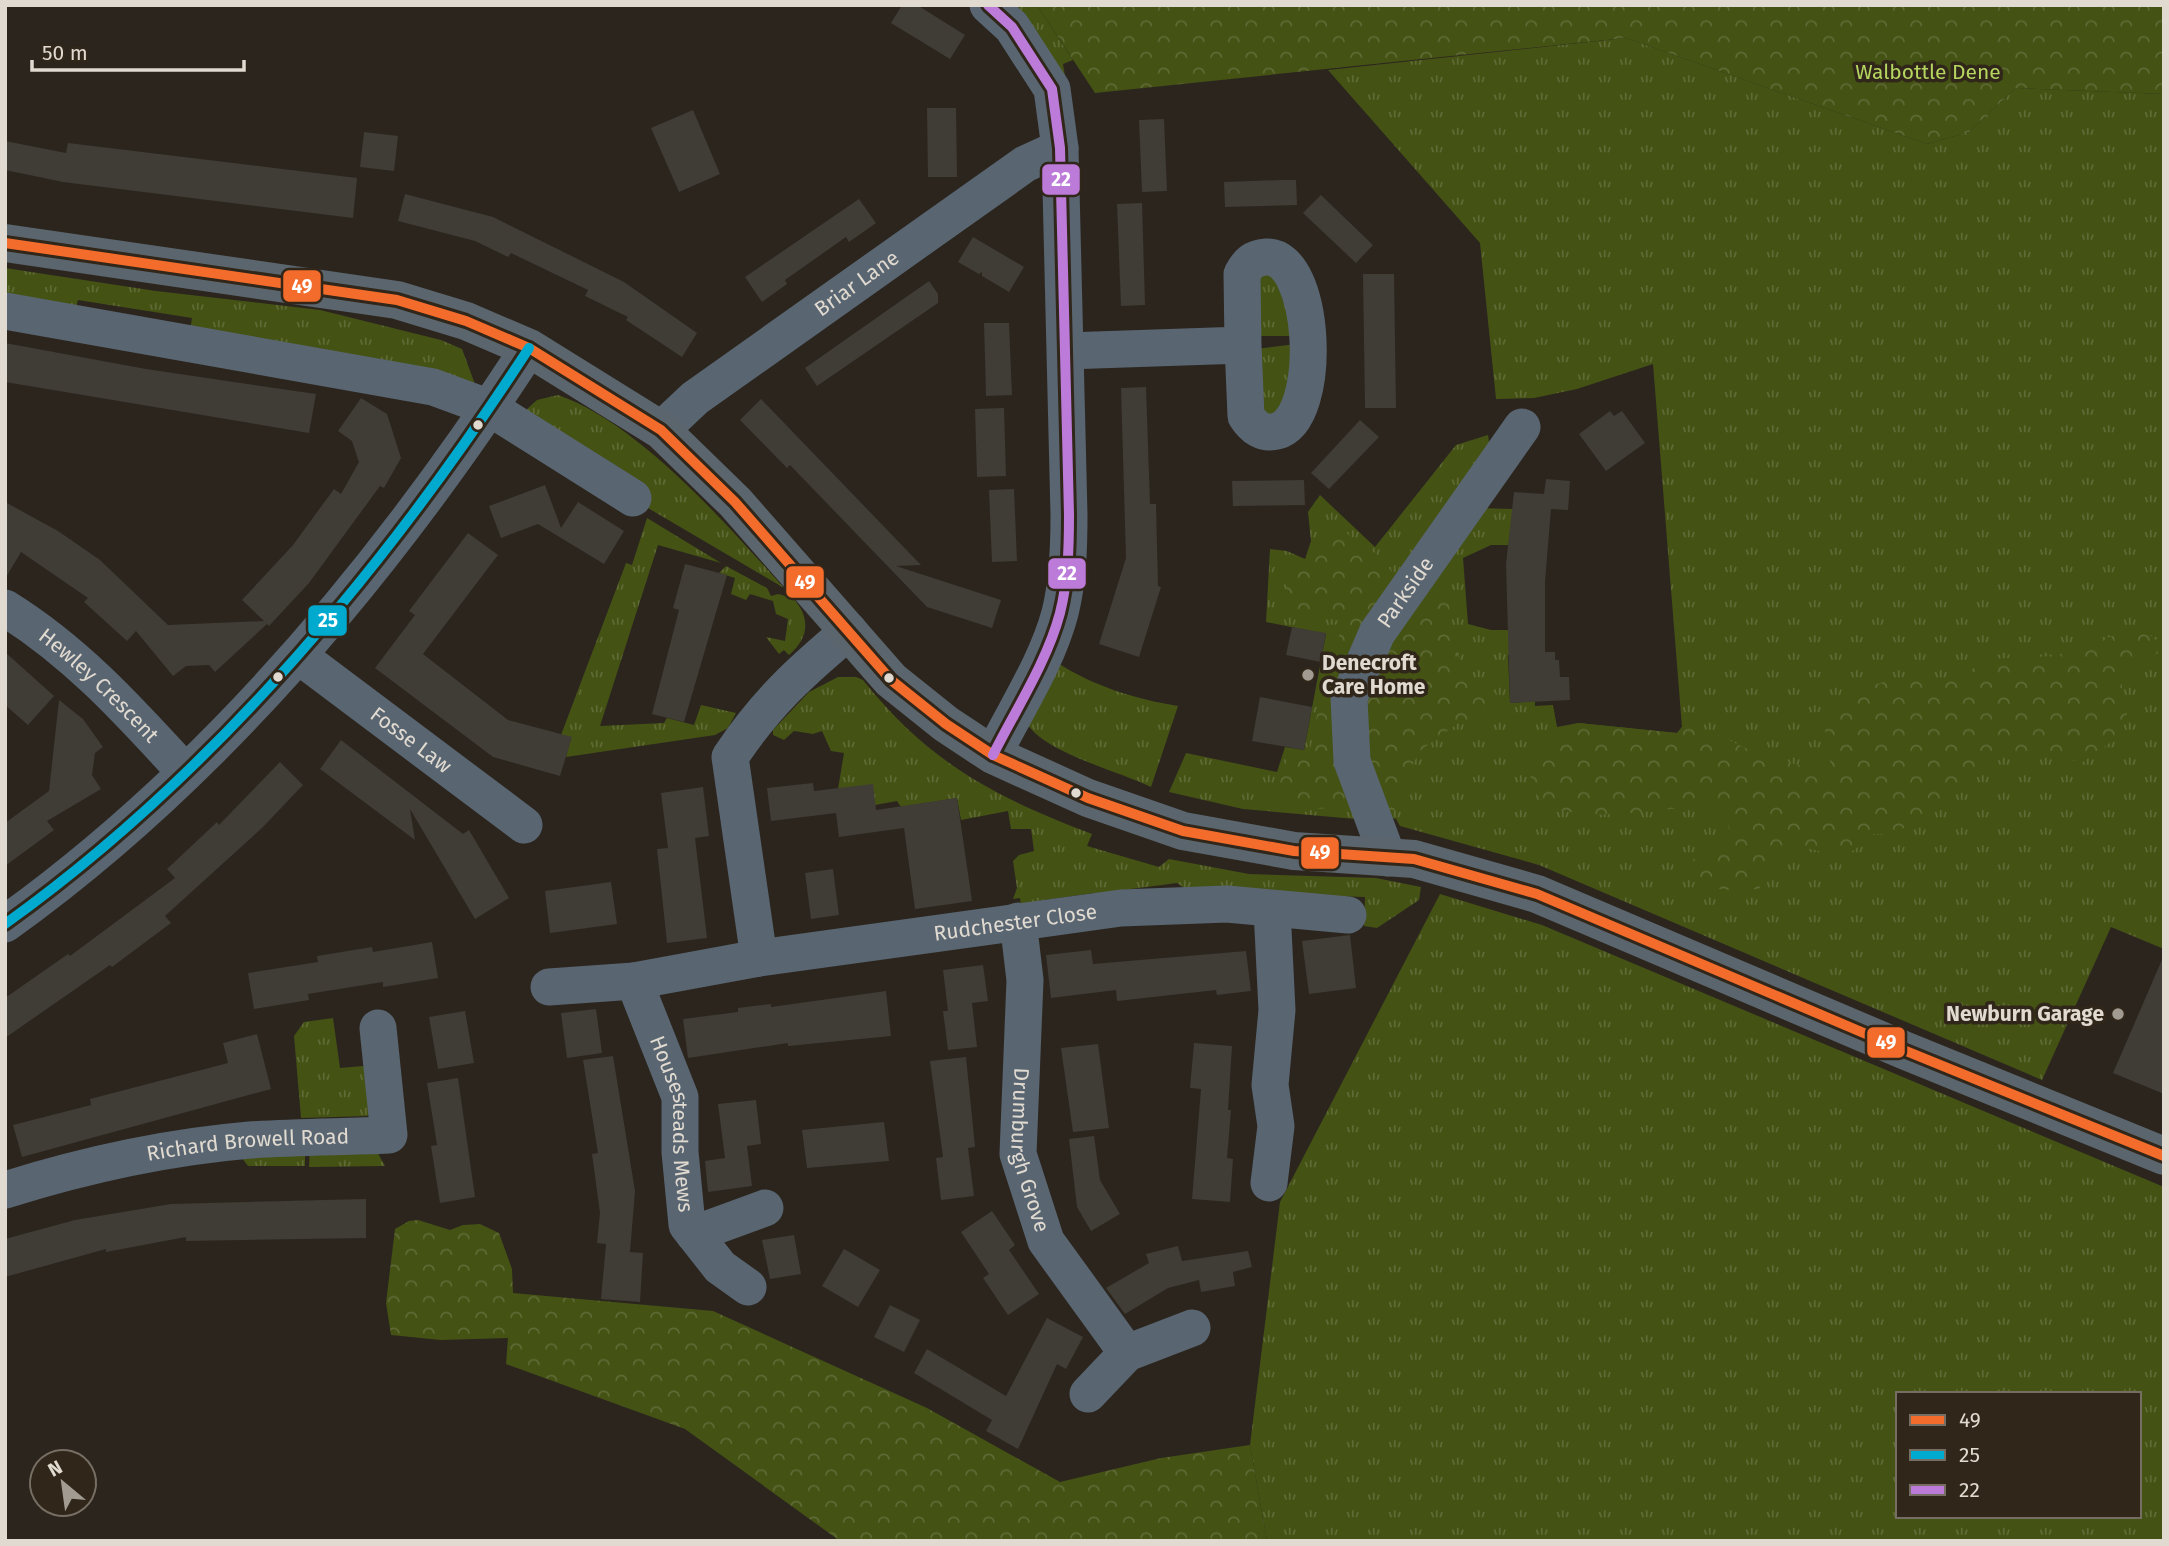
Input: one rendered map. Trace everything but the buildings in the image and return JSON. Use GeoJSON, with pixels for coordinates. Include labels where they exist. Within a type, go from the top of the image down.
{"type":"FeatureCollection","features":[{"type":"Feature","properties":{"kind":"main road"},"geometry":{"type":"LineString","coordinates":[[5,243],[397,300],[466,321],[529,348],[661,430],[735,502],[891,680],[946,724],[993,755],[1088,798],[1183,831],[1294,851],[1414,859],[1537,894],[1906,1051],[2164,1156]]}},
{"type":"Feature","properties":{"kind":"street"},"geometry":{"type":"LineString","coordinates":[[988,5],[1012,27],[1052,89],[1060,148],[1069,552],[1066,584],[1048,646],[993,755]]}},
{"type":"Feature","properties":{"kind":"street","name":"Briar Lane"},"geometry":{"type":"LineString","coordinates":[[661,430],[695,398],[1025,163],[1060,148]]}},
{"type":"Feature","properties":{"kind":"street"},"geometry":{"type":"LineString","coordinates":[[5,311],[433,387],[490,408],[633,498]]}},
{"type":"Feature","properties":{"kind":"street"},"geometry":{"type":"LineString","coordinates":[[1066,351],[1243,345]]}},
{"type":"Feature","properties":{"kind":"street"},"geometry":{"type":"LineString","coordinates":[[5,924],[103,849],[185,772],[299,656],[436,485],[529,348]]}},
{"type":"Feature","properties":{"kind":"street","name":"Parkside"},"geometry":{"type":"LineString","coordinates":[[1388,858],[1352,761],[1349,698],[1377,633],[1522,427]]}},
{"type":"Feature","properties":{"kind":"street","name":"Hewley Crescent"},"geometry":{"type":"LineString","coordinates":[[5,608],[40,629],[100,680],[185,772]]}},
{"type":"Feature","properties":{"kind":"street"},"geometry":{"type":"LineString","coordinates":[[759,958],[730,757],[759,714],[804,669],[849,631]]}},
{"type":"Feature","properties":{"kind":"street","name":"Fosse Law"},"geometry":{"type":"LineString","coordinates":[[299,656],[524,825]]}},
{"type":"Feature","properties":{"kind":"street","name":"Rudchester Close"},"geometry":{"type":"LineString","coordinates":[[548,987],[634,981],[759,958],[1121,908],[1227,904],[1348,915]]}},
{"type":"Feature","properties":{"kind":"street"},"geometry":{"type":"LineString","coordinates":[[1269,1183],[1276,1126],[1270,1085],[1277,1010],[1272,909]]}},
{"type":"Feature","properties":{"kind":"street","name":"Drumburgh Grove"},"geometry":{"type":"LineString","coordinates":[[1018,921],[1025,980],[1018,1154],[1046,1241],[1127,1353]]}},
{"type":"Feature","properties":{"kind":"street","name":"Housesteads Mews"},"geometry":{"type":"LineString","coordinates":[[634,981],[680,1097],[680,1152],[687,1225],[720,1267],[748,1287]]}},
{"type":"Feature","properties":{"kind":"street","name":"Richard Browell Road"},"geometry":{"type":"LineString","coordinates":[[5,1190],[56,1174],[193,1147],[251,1140],[389,1135],[378,1028]]}},
{"type":"Feature","properties":{"kind":"street"},"geometry":{"type":"LineString","coordinates":[[694,1234],[765,1208]]}},
{"type":"Feature","properties":{"kind":"street"},"geometry":{"type":"LineString","coordinates":[[1088,1394],[1127,1353],[1192,1328]]}},
{"type":"Feature","properties":{"kind":"green space"},"geometry":{"type":"Polygon","coordinates":[[[1012,5],[1037,5],[1073,60],[1063,64],[1065,76],[1012,5]]]}},
{"type":"Feature","properties":{"kind":"green space","name":"Walbottle Dene"},"geometry":{"type":"Polygon","coordinates":[[[1037,5],[2164,5],[2164,94],[2016,88],[1969,132],[1927,144],[1626,38],[1095,93],[1037,5]]]}},
{"type":"Feature","properties":{"kind":"green space"},"geometry":{"type":"Polygon","coordinates":[[[1626,38],[1927,144],[1969,132],[2016,88],[2164,94],[2164,949],[2111,927],[2042,1080],[1539,865],[1400,826],[1396,819],[1377,814],[1354,701],[1476,508],[1513,509],[1509,545],[1491,545],[1463,558],[1468,624],[1491,630],[1514,630],[1544,652],[1508,655],[1510,703],[1535,701],[1535,706],[1553,705],[1557,727],[1578,723],[1677,733],[1682,727],[1653,364],[1577,389],[1534,398],[1496,399],[1480,243],[1328,70],[1626,38]]]}},
{"type":"Feature","properties":{"kind":"green space"},"geometry":{"type":"Polygon","coordinates":[[[5,268],[156,291],[320,310],[441,340],[462,349],[476,387],[190,331],[192,318],[78,300],[75,311],[5,300],[5,268]]]}},
{"type":"Feature","properties":{"kind":"green space"},"geometry":{"type":"Polygon","coordinates":[[[1258,269],[1277,270],[1296,336],[1257,336],[1258,269]]]}},
{"type":"Feature","properties":{"kind":"green space"},"geometry":{"type":"Polygon","coordinates":[[[1296,344],[1295,373],[1276,414],[1264,415],[1257,349],[1296,344]]]}},
{"type":"Feature","properties":{"kind":"green space"},"geometry":{"type":"Polygon","coordinates":[[[558,395],[589,409],[650,452],[709,507],[784,588],[636,501],[526,410],[537,400],[558,395]]]}},
{"type":"Feature","properties":{"kind":"green space"},"geometry":{"type":"Polygon","coordinates":[[[1488,435],[1491,454],[1372,633],[1367,820],[1243,809],[1169,792],[1186,753],[1277,772],[1285,747],[1304,750],[1326,634],[1266,622],[1270,549],[1287,551],[1305,559],[1311,541],[1308,512],[1320,495],[1375,547],[1456,445],[1488,435]]]}},
{"type":"Feature","properties":{"kind":"green space"},"geometry":{"type":"Polygon","coordinates":[[[647,518],[721,563],[658,545],[600,726],[664,723],[667,718],[694,725],[701,705],[736,713],[728,728],[715,735],[566,757],[571,738],[561,735],[626,563],[632,565],[647,518]]]}},
{"type":"Feature","properties":{"kind":"green space"},"geometry":{"type":"Polygon","coordinates":[[[1333,528],[1346,533],[1379,556],[1392,572],[1392,590],[1362,641],[1348,796],[1342,809],[1290,808],[1281,797],[1279,785],[1288,756],[1307,757],[1327,669],[1344,626],[1341,621],[1302,614],[1285,607],[1282,598],[1290,575],[1312,563],[1325,532],[1333,528]]]}},
{"type":"Feature","properties":{"kind":"green space"},"geometry":{"type":"Polygon","coordinates":[[[726,566],[767,588],[771,596],[778,594],[793,598],[799,605],[805,620],[804,635],[789,655],[784,650],[779,654],[766,637],[785,641],[788,619],[776,614],[773,601],[750,594],[746,600],[731,594],[735,578],[719,573],[726,566]]]}},
{"type":"Feature","properties":{"kind":"green space"},"geometry":{"type":"Polygon","coordinates":[[[1438,596],[1448,598],[1454,644],[1462,664],[1496,694],[1480,716],[1457,724],[1421,750],[1399,788],[1394,812],[1383,807],[1364,756],[1362,734],[1367,694],[1383,657],[1415,602],[1438,596]]]}},
{"type":"Feature","properties":{"kind":"green space"},"geometry":{"type":"Polygon","coordinates":[[[2145,631],[2157,641],[2158,653],[2121,677],[2127,709],[2123,727],[2106,746],[2083,762],[2010,752],[1901,830],[1866,834],[1859,846],[1842,859],[1809,849],[1784,850],[1775,858],[1759,889],[1718,889],[1702,881],[1696,873],[1692,862],[1698,852],[1725,847],[1731,836],[1726,817],[1712,804],[1620,814],[1570,812],[1551,806],[1538,796],[1528,770],[1546,746],[1578,723],[1677,733],[1682,727],[1708,730],[1745,748],[1820,772],[1831,763],[1825,731],[1833,711],[1866,687],[1891,680],[1956,681],[1986,659],[2055,656],[2118,634],[2145,631]]]}},
{"type":"Feature","properties":{"kind":"green space"},"geometry":{"type":"Polygon","coordinates":[[[1056,662],[1115,690],[1178,706],[1151,787],[1063,751],[1033,731],[1025,720],[1056,662]]]}},
{"type":"Feature","properties":{"kind":"green space"},"geometry":{"type":"Polygon","coordinates":[[[838,677],[856,677],[863,680],[913,734],[966,774],[1025,806],[1092,834],[1087,846],[1159,867],[1169,859],[1249,874],[1376,878],[1421,887],[1419,900],[1377,928],[1364,926],[1365,897],[1190,892],[1177,883],[1123,890],[1100,902],[1094,893],[1037,901],[1033,905],[1021,907],[1020,898],[1013,899],[1017,888],[1013,861],[1019,855],[1034,851],[1031,829],[1011,829],[1008,811],[961,820],[957,798],[901,807],[897,801],[875,805],[838,789],[844,753],[831,751],[822,731],[813,734],[794,731],[784,740],[773,735],[773,730],[809,692],[838,677]]]}},
{"type":"Feature","properties":{"kind":"green space"},"geometry":{"type":"Polygon","coordinates":[[[1440,894],[1542,925],[2164,1187],[2164,1541],[1267,1541],[1250,1445],[1280,1202],[1440,894]]]}},
{"type":"Feature","properties":{"kind":"green space"},"geometry":{"type":"Polygon","coordinates":[[[333,1018],[340,1068],[363,1066],[368,1070],[374,1113],[367,1116],[301,1118],[294,1036],[304,1022],[333,1018]]]}},
{"type":"Feature","properties":{"kind":"green space"},"geometry":{"type":"Polygon","coordinates":[[[305,1145],[305,1166],[248,1166],[236,1150],[305,1145]]]}},
{"type":"Feature","properties":{"kind":"green space"},"geometry":{"type":"Polygon","coordinates":[[[310,1145],[375,1148],[385,1166],[309,1167],[310,1145]]]}},
{"type":"Feature","properties":{"kind":"green space"},"geometry":{"type":"Polygon","coordinates":[[[418,1220],[450,1230],[463,1225],[480,1224],[499,1233],[512,1269],[513,1293],[713,1311],[927,1408],[1060,1482],[1161,1458],[1250,1445],[1267,1541],[840,1541],[685,1429],[506,1364],[508,1338],[441,1340],[391,1335],[386,1303],[395,1229],[409,1221],[418,1220]]]}},
{"type":"Feature","properties":{"kind":"transit line","name":"22"},"geometry":{"type":"LineString","coordinates":[[988,5],[1012,27],[1052,89],[1060,148],[1069,515],[1066,577],[1060,613],[1039,667],[993,755]]}},
{"type":"Feature","properties":{"kind":"transit line","name":"49"},"geometry":{"type":"LineString","coordinates":[[5,243],[397,300],[466,321],[529,348],[661,430],[735,502],[891,680],[946,724],[993,755],[1088,798],[1183,831],[1294,851],[1414,859],[1537,894],[1906,1051],[2164,1156]]}},
{"type":"Feature","properties":{"kind":"transit line","name":"25"},"geometry":{"type":"LineString","coordinates":[[5,924],[83,865],[156,800],[227,732],[294,660],[357,586],[417,508],[475,429],[529,348]]}},
{"type":"Feature","properties":{"kind":"place","name":"Denecroft Care Home"},"geometry":{"type":"Point","coordinates":[1308,675]}},
{"type":"Feature","properties":{"kind":"place","name":"Newburn Garage"},"geometry":{"type":"Point","coordinates":[2118,1014]}}]}
